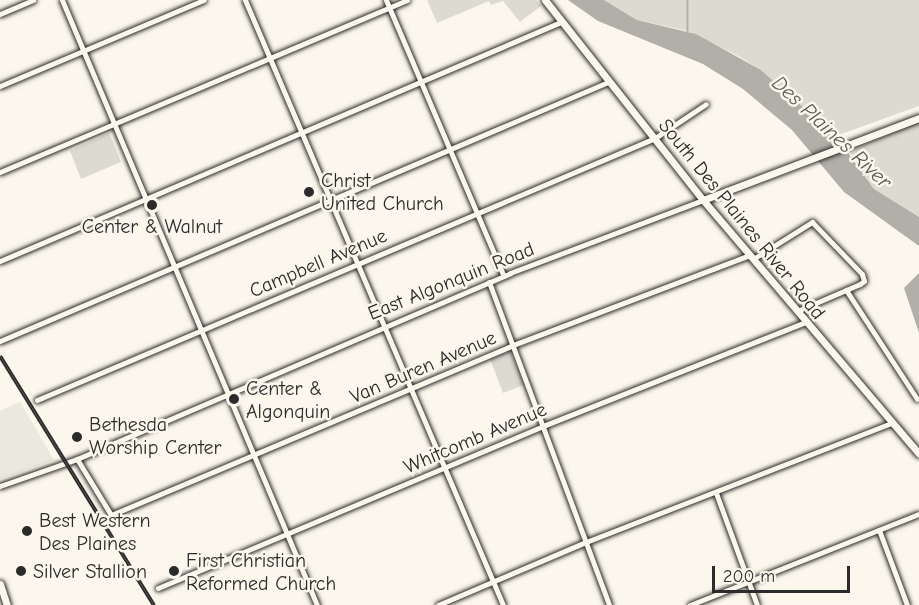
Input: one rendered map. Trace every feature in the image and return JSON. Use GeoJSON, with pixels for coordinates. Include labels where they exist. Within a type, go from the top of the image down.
{"type":"FeatureCollection","features":[{"type":"Feature","properties":{"kind":"main road","name":"South Des Plaines River Road"},"geometry":{"type":"LineString","coordinates":[[545,0],[703,200],[919,454]]}},
{"type":"Feature","properties":{"kind":"main road","name":"East Algonquin Road"},"geometry":{"type":"LineString","coordinates":[[703,200],[919,118]]}},
{"type":"Feature","properties":{"kind":"main road"},"geometry":{"type":"LineString","coordinates":[[0,586],[8,605]]}},
{"type":"Feature","properties":{"kind":"street"},"geometry":{"type":"LineString","coordinates":[[0,14],[33,0]]}},
{"type":"Feature","properties":{"kind":"street"},"geometry":{"type":"LineString","coordinates":[[62,0],[317,605]]}},
{"type":"Feature","properties":{"kind":"street"},"geometry":{"type":"LineString","coordinates":[[0,86],[204,0]]}},
{"type":"Feature","properties":{"kind":"street"},"geometry":{"type":"LineString","coordinates":[[245,0],[503,605]]}},
{"type":"Feature","properties":{"kind":"street"},"geometry":{"type":"LineString","coordinates":[[386,0],[504,276]]}},
{"type":"Feature","properties":{"kind":"street"},"geometry":{"type":"LineString","coordinates":[[0,172],[407,0]]}},
{"type":"Feature","properties":{"kind":"street"},"geometry":{"type":"LineString","coordinates":[[0,261],[561,22]]}},
{"type":"Feature","properties":{"kind":"street"},"geometry":{"type":"LineString","coordinates":[[0,341],[609,82]]}},
{"type":"Feature","properties":{"kind":"street","name":"Campbell Avenue"},"geometry":{"type":"LineString","coordinates":[[37,400],[357,262],[655,138],[706,105]]}},
{"type":"Feature","properties":{"kind":"street","name":"East Algonquin Road"},"geometry":{"type":"LineString","coordinates":[[0,486],[76,459],[489,282],[703,200]]}},
{"type":"Feature","properties":{"kind":"street","name":"Van Buren Avenue"},"geometry":{"type":"LineString","coordinates":[[76,459],[111,515],[513,345],[752,257],[813,222],[862,274],[862,283],[846,290]]}},
{"type":"Feature","properties":{"kind":"street"},"geometry":{"type":"LineString","coordinates":[[489,282],[609,605]]}},
{"type":"Feature","properties":{"kind":"street"},"geometry":{"type":"LineString","coordinates":[[797,311],[846,290],[918,399]]}},
{"type":"Feature","properties":{"kind":"street","name":"Whitcomb Avenue"},"geometry":{"type":"LineString","coordinates":[[158,588],[543,426],[806,322]]}},
{"type":"Feature","properties":{"kind":"street"},"geometry":{"type":"LineString","coordinates":[[438,605],[586,542],[891,423]]}},
{"type":"Feature","properties":{"kind":"street"},"geometry":{"type":"LineString","coordinates":[[716,493],[757,605]]}},
{"type":"Feature","properties":{"kind":"street"},"geometry":{"type":"LineString","coordinates":[[690,605],[919,514]]}},
{"type":"Feature","properties":{"kind":"street"},"geometry":{"type":"LineString","coordinates":[[879,530],[907,605]]}},
{"type":"Feature","properties":{"kind":"shaded area"},"geometry":{"type":"Polygon","coordinates":[[[427,0],[536,0],[541,6],[520,22],[503,1],[491,5],[489,1],[437,23],[427,0]]]}},
{"type":"Feature","properties":{"kind":"shaded area"},"geometry":{"type":"Polygon","coordinates":[[[568,0],[604,0],[637,20],[696,34],[761,70],[836,136],[874,189],[919,217],[919,246],[844,192],[792,130],[743,89],[703,64],[598,21],[568,0]]]}},
{"type":"Feature","properties":{"kind":"shaded area"},"geometry":{"type":"Polygon","coordinates":[[[604,0],[919,0],[919,106],[836,136],[761,70],[740,57],[688,31],[637,20],[604,0]]]}},
{"type":"Feature","properties":{"kind":"shaded area"},"geometry":{"type":"Polygon","coordinates":[[[919,122],[919,217],[874,189],[849,151],[919,122]]]}},
{"type":"Feature","properties":{"kind":"shaded area"},"geometry":{"type":"Polygon","coordinates":[[[109,133],[121,162],[81,179],[70,151],[109,133]]]}},
{"type":"Feature","properties":{"kind":"shaded area"},"geometry":{"type":"Polygon","coordinates":[[[919,273],[919,333],[904,288],[919,273]]]}},
{"type":"Feature","properties":{"kind":"shaded area"},"geometry":{"type":"Polygon","coordinates":[[[510,351],[524,385],[503,393],[490,359],[510,351]]]}},
{"type":"Feature","properties":{"kind":"shaded area"},"geometry":{"type":"Polygon","coordinates":[[[20,402],[54,460],[0,479],[0,411],[20,402]]]}},
{"type":"Feature","properties":{"kind":"waterway"},"geometry":{"type":"LineString","coordinates":[[688,0],[688,32]]}},
{"type":"Feature","properties":{"kind":"railway"},"geometry":{"type":"LineString","coordinates":[[0,356],[154,605]]}},
{"type":"Feature","properties":{"kind":"place","name":"Christ United Church"},"geometry":{"type":"Point","coordinates":[309,192]}},
{"type":"Feature","properties":{"kind":"place","name":"Center & Walnut"},"geometry":{"type":"Point","coordinates":[152,205]}},
{"type":"Feature","properties":{"kind":"place","name":"Center & Algonquin"},"geometry":{"type":"Point","coordinates":[234,399]}},
{"type":"Feature","properties":{"kind":"place","name":"Bethesda Worship Center"},"geometry":{"type":"Point","coordinates":[77,437]}},
{"type":"Feature","properties":{"kind":"place","name":"Best Western Des Plaines"},"geometry":{"type":"Point","coordinates":[27,531]}},
{"type":"Feature","properties":{"kind":"place","name":"Silver Stallion"},"geometry":{"type":"Point","coordinates":[21,571]}},
{"type":"Feature","properties":{"kind":"place","name":"First Christian Reformed Church"},"geometry":{"type":"Point","coordinates":[174,571]}},
{"type":"Feature","properties":{"kind":"water label","name":"Des Plaines River"},"geometry":{"type":"Point","coordinates":[832,132]}}]}
